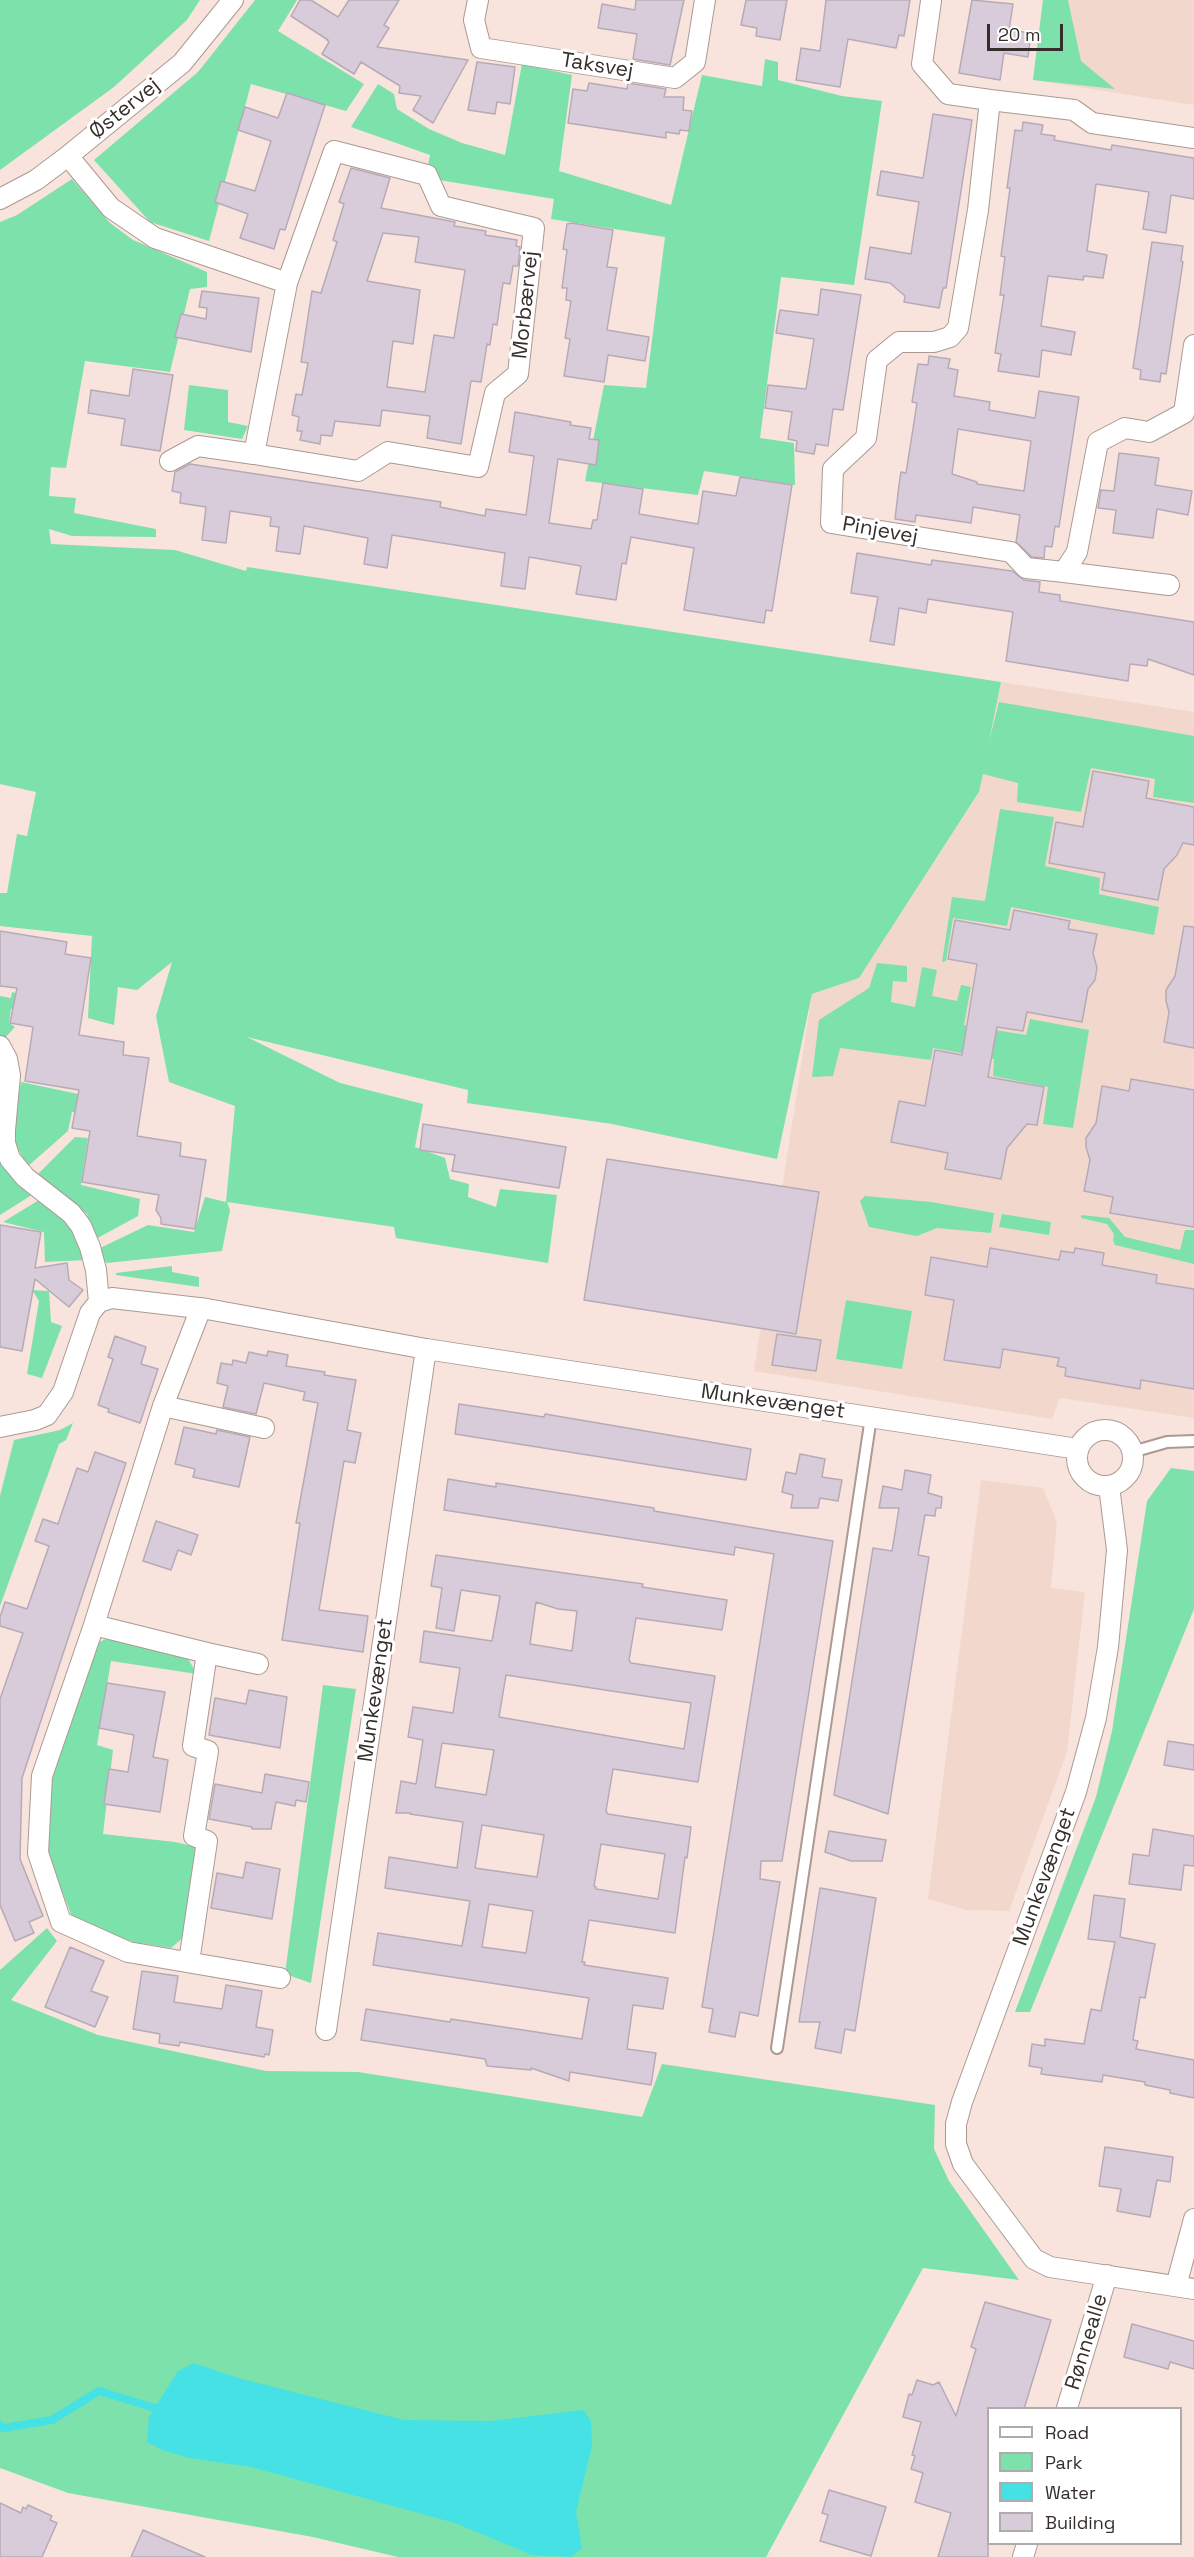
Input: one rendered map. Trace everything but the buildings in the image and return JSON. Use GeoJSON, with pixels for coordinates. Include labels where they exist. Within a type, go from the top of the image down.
{"type":"FeatureCollection","features":[{"type":"Feature","properties":{"kind":"street","name":"Østervej"},"geometry":{"type":"LineString","coordinates":[[0,200],[36,180],[68,156],[182,63],[233,0]]}},
{"type":"Feature","properties":{"kind":"street","name":"Taksvej"},"geometry":{"type":"LineString","coordinates":[[478,0],[474,20],[481,48],[675,78],[695,62],[705,0]]}},
{"type":"Feature","properties":{"kind":"street"},"geometry":{"type":"LineString","coordinates":[[932,1],[921,64],[948,94],[1074,110],[1092,123],[1194,138]]}},
{"type":"Feature","properties":{"kind":"street","name":"Pinjevej"},"geometry":{"type":"LineString","coordinates":[[990,100],[978,210],[958,328],[950,337],[934,342],[899,342],[877,360],[866,438],[833,468],[831,523],[1011,552],[1026,568],[1169,585]]}},
{"type":"Feature","properties":{"kind":"street","name":"Morbærvej"},"geometry":{"type":"LineString","coordinates":[[171,461],[198,446],[358,471],[388,452],[478,467],[495,393],[518,374],[534,228],[441,206],[427,175],[334,151],[287,283],[254,454]]}},
{"type":"Feature","properties":{"kind":"street"},"geometry":{"type":"LineString","coordinates":[[68,156],[111,208],[155,238],[287,283]]}},
{"type":"Feature","properties":{"kind":"street"},"geometry":{"type":"LineString","coordinates":[[1064,572],[1077,552],[1098,442],[1125,428],[1149,432],[1184,413],[1194,345]]}},
{"type":"Feature","properties":{"kind":"street"},"geometry":{"type":"LineString","coordinates":[[0,1046],[7,1059],[10,1075],[5,1130],[5,1143],[10,1159],[25,1176],[71,1213],[81,1226],[90,1247],[99,1302],[90,1313],[63,1392],[47,1415],[35,1420],[0,1426]]}},
{"type":"Feature","properties":{"kind":"street","name":"Munkevænget"},"geometry":{"type":"LineString","coordinates":[[99,1302],[112,1298],[201,1308],[426,1349],[1078,1449]]}},
{"type":"Feature","properties":{"kind":"street"},"geometry":{"type":"LineString","coordinates":[[201,1308],[164,1406],[94,1625],[42,1776],[38,1853],[61,1922],[128,1952],[280,1978]]}},
{"type":"Feature","properties":{"kind":"street","name":"Munkevænget"},"geometry":{"type":"LineString","coordinates":[[326,2030],[426,1349]]}},
{"type":"Feature","properties":{"kind":"street"},"geometry":{"type":"LineString","coordinates":[[164,1406],[264,1428]]}},
{"type":"Feature","properties":{"kind":"street"},"geometry":{"type":"LineString","coordinates":[[1106,1430],[1122,1437],[1132,1452],[1130,1469],[1125,1477],[1109,1486],[1091,1482],[1083,1476],[1077,1459],[1078,1449],[1089,1435],[1106,1430]]}},
{"type":"Feature","properties":{"kind":"street","name":"Munkevænget"},"geometry":{"type":"LineString","coordinates":[[1109,1486],[1117,1550],[1109,1638],[1096,1718],[1076,1792],[956,2124],[956,2144],[963,2164],[1034,2259],[1050,2267],[1185,2288]]}},
{"type":"Feature","properties":{"kind":"street"},"geometry":{"type":"LineString","coordinates":[[94,1625],[258,1664]]}},
{"type":"Feature","properties":{"kind":"street"},"geometry":{"type":"LineString","coordinates":[[189,1962],[207,1841],[194,1836],[208,1751],[193,1746],[207,1653]]}},
{"type":"Feature","properties":{"kind":"street"},"geometry":{"type":"LineString","coordinates":[[1185,2288],[1194,2219]]}},
{"type":"Feature","properties":{"kind":"street","name":"Rønnealle"},"geometry":{"type":"LineString","coordinates":[[1068,2407],[1107,2275]]}},
{"type":"Feature","properties":{"kind":"lane","name":"Munkevænget"},"geometry":{"type":"LineString","coordinates":[[777,2048],[871,1417]]}},
{"type":"Feature","properties":{"kind":"lane"},"geometry":{"type":"LineString","coordinates":[[1132,1452],[1167,1442],[1194,1441]]}},
{"type":"Feature","properties":{"kind":"shaded area"},"geometry":{"type":"Polygon","coordinates":[[[1043,0],[1194,0],[1194,105],[1033,80],[1043,0]]]}},
{"type":"Feature","properties":{"kind":"shaded area"},"geometry":{"type":"Polygon","coordinates":[[[1001,682],[1194,712],[1194,1418],[1060,1398],[1052,1419],[754,1371],[812,994],[859,978],[979,793],[1001,682]]]}},
{"type":"Feature","properties":{"kind":"shaded area"},"geometry":{"type":"Polygon","coordinates":[[[981,1480],[1043,1488],[1057,1522],[1051,1588],[1085,1592],[1067,1752],[1009,1911],[966,1910],[928,1899],[981,1480]]]}},
{"type":"Feature","properties":{"kind":"green space"},"geometry":{"type":"Polygon","coordinates":[[[0,0],[200,0],[187,20],[114,87],[0,170],[0,0]]]}},
{"type":"Feature","properties":{"kind":"green space"},"geometry":{"type":"Polygon","coordinates":[[[255,0],[297,0],[278,31],[364,84],[346,111],[251,84],[209,241],[150,222],[94,160],[198,72],[255,0]]]}},
{"type":"Feature","properties":{"kind":"green space"},"geometry":{"type":"Polygon","coordinates":[[[1043,0],[1068,0],[1081,61],[1115,89],[1033,80],[1043,0]]]}},
{"type":"Feature","properties":{"kind":"green space"},"geometry":{"type":"Polygon","coordinates":[[[765,59],[778,62],[778,80],[842,96],[882,101],[854,285],[781,277],[760,438],[794,443],[795,485],[704,471],[698,495],[585,481],[604,385],[646,388],[665,237],[551,219],[554,199],[439,180],[428,165],[430,155],[351,127],[378,84],[394,94],[397,109],[429,129],[462,143],[505,155],[522,64],[572,75],[559,171],[671,205],[702,75],[762,86],[765,59]]]}},
{"type":"Feature","properties":{"kind":"green space"},"geometry":{"type":"Polygon","coordinates":[[[72,179],[110,223],[133,240],[207,272],[207,287],[190,289],[170,372],[85,361],[66,468],[51,467],[49,496],[76,498],[74,513],[156,529],[156,537],[72,536],[49,529],[51,544],[175,550],[246,571],[247,567],[1001,682],[989,742],[999,702],[1194,736],[1194,803],[1153,797],[1155,779],[1091,768],[1081,812],[1017,802],[1018,783],[983,774],[979,792],[859,978],[812,994],[777,1159],[612,1124],[467,1103],[468,1090],[247,1037],[340,1083],[423,1104],[415,1147],[445,1158],[450,1179],[469,1184],[468,1197],[496,1207],[500,1189],[557,1195],[548,1263],[396,1238],[394,1227],[227,1202],[230,1210],[222,1251],[107,1263],[101,1257],[100,1248],[148,1225],[194,1232],[205,1197],[226,1202],[235,1106],[169,1082],[156,1016],[172,962],[137,990],[118,987],[114,1025],[88,1018],[92,936],[0,926],[0,893],[7,893],[17,834],[27,836],[36,792],[0,784],[0,222],[17,215],[72,179]]]}},
{"type":"Feature","properties":{"kind":"green space"},"geometry":{"type":"Polygon","coordinates":[[[189,385],[228,390],[228,422],[248,426],[242,439],[184,430],[189,385]]]}},
{"type":"Feature","properties":{"kind":"green space"},"geometry":{"type":"Polygon","coordinates":[[[1000,809],[1054,817],[1045,866],[1100,878],[1099,894],[1159,907],[1154,935],[1011,907],[1007,926],[953,918],[946,961],[942,962],[952,897],[985,901],[1000,809]]]}},
{"type":"Feature","properties":{"kind":"green space"},"geometry":{"type":"Polygon","coordinates":[[[877,963],[907,966],[907,982],[893,981],[891,1002],[915,1007],[922,967],[937,970],[932,996],[957,1001],[961,985],[971,987],[964,1025],[1026,1035],[1030,1019],[1089,1030],[1073,1128],[1043,1124],[1048,1087],[993,1076],[994,1059],[933,1048],[931,1060],[840,1048],[833,1076],[812,1077],[819,1020],[869,988],[877,963]]]}},
{"type":"Feature","properties":{"kind":"green space"},"geometry":{"type":"Polygon","coordinates":[[[12,992],[27,996],[25,1010],[11,1009],[9,1023],[15,1027],[4,1039],[0,1037],[0,996],[11,998],[12,992]]]}},
{"type":"Feature","properties":{"kind":"green space"},"geometry":{"type":"Polygon","coordinates":[[[21,1082],[83,1095],[82,1113],[72,1112],[68,1131],[27,1167],[13,1138],[13,1121],[21,1082]]]}},
{"type":"Feature","properties":{"kind":"green space"},"geometry":{"type":"Polygon","coordinates":[[[75,1137],[88,1138],[81,1185],[140,1199],[138,1216],[94,1240],[87,1214],[37,1175],[75,1137]]]}},
{"type":"Feature","properties":{"kind":"green space"},"geometry":{"type":"Polygon","coordinates":[[[0,1154],[35,1193],[0,1215],[0,1154]]]}},
{"type":"Feature","properties":{"kind":"green space"},"geometry":{"type":"Polygon","coordinates":[[[865,1196],[931,1202],[994,1213],[991,1233],[937,1228],[917,1236],[869,1227],[860,1201],[865,1196]]]}},
{"type":"Feature","properties":{"kind":"green space"},"geometry":{"type":"Polygon","coordinates":[[[44,1197],[67,1219],[86,1260],[45,1262],[44,1232],[3,1222],[44,1197]]]}},
{"type":"Feature","properties":{"kind":"green space"},"geometry":{"type":"Polygon","coordinates":[[[1002,1214],[1051,1222],[1049,1235],[999,1227],[1002,1214]]]}},
{"type":"Feature","properties":{"kind":"green space"},"geometry":{"type":"Polygon","coordinates":[[[1081,1215],[1109,1218],[1125,1237],[1180,1250],[1185,1230],[1194,1230],[1194,1264],[1115,1245],[1114,1234],[1107,1224],[1081,1218],[1081,1215]]]}},
{"type":"Feature","properties":{"kind":"green space"},"geometry":{"type":"Polygon","coordinates":[[[172,1266],[172,1272],[199,1277],[199,1287],[116,1275],[116,1273],[172,1266]]]}},
{"type":"Feature","properties":{"kind":"green space"},"geometry":{"type":"Polygon","coordinates":[[[32,1290],[49,1291],[51,1322],[62,1326],[42,1378],[27,1374],[39,1301],[32,1290]]]}},
{"type":"Feature","properties":{"kind":"green space"},"geometry":{"type":"Polygon","coordinates":[[[846,1300],[912,1311],[902,1369],[836,1359],[846,1300]]]}},
{"type":"Feature","properties":{"kind":"green space"},"geometry":{"type":"Polygon","coordinates":[[[73,1423],[66,1440],[59,1444],[0,1606],[0,1496],[14,1440],[60,1430],[73,1423]]]}},
{"type":"Feature","properties":{"kind":"green space"},"geometry":{"type":"Polygon","coordinates":[[[1171,1468],[1194,1471],[1194,1609],[1030,2012],[1015,2012],[1096,1797],[1112,1731],[1147,1501],[1171,1468]]]}},
{"type":"Feature","properties":{"kind":"green space"},"geometry":{"type":"Polygon","coordinates":[[[106,1639],[187,1657],[197,1674],[111,1661],[97,1745],[113,1750],[103,1834],[175,1842],[201,1848],[185,1936],[171,1948],[133,1942],[73,1919],[47,1853],[51,1781],[97,1643],[106,1639]]]}},
{"type":"Feature","properties":{"kind":"green space"},"geometry":{"type":"Polygon","coordinates":[[[323,1685],[356,1689],[311,1983],[285,1974],[323,1685]]]}},
{"type":"Feature","properties":{"kind":"green space"},"geometry":{"type":"Polygon","coordinates":[[[47,1928],[57,1941],[11,2000],[98,2035],[266,2071],[358,2072],[642,2117],[662,2064],[935,2105],[934,2149],[949,2181],[1019,2280],[923,2268],[766,2557],[398,2557],[313,2537],[68,2493],[0,2468],[0,1970],[47,1928]]]}},
{"type":"Feature","properties":{"kind":"water"},"geometry":{"type":"Polygon","coordinates":[[[194,2363],[238,2378],[404,2420],[491,2421],[583,2410],[591,2421],[592,2446],[576,2512],[582,2548],[571,2557],[532,2555],[455,2523],[251,2467],[189,2458],[165,2451],[147,2442],[149,2417],[178,2371],[194,2363]]]}},
{"type":"Feature","properties":{"kind":"waterway"},"geometry":{"type":"LineString","coordinates":[[0,2425],[3,2428],[52,2420],[99,2391],[155,2408]]}}]}
